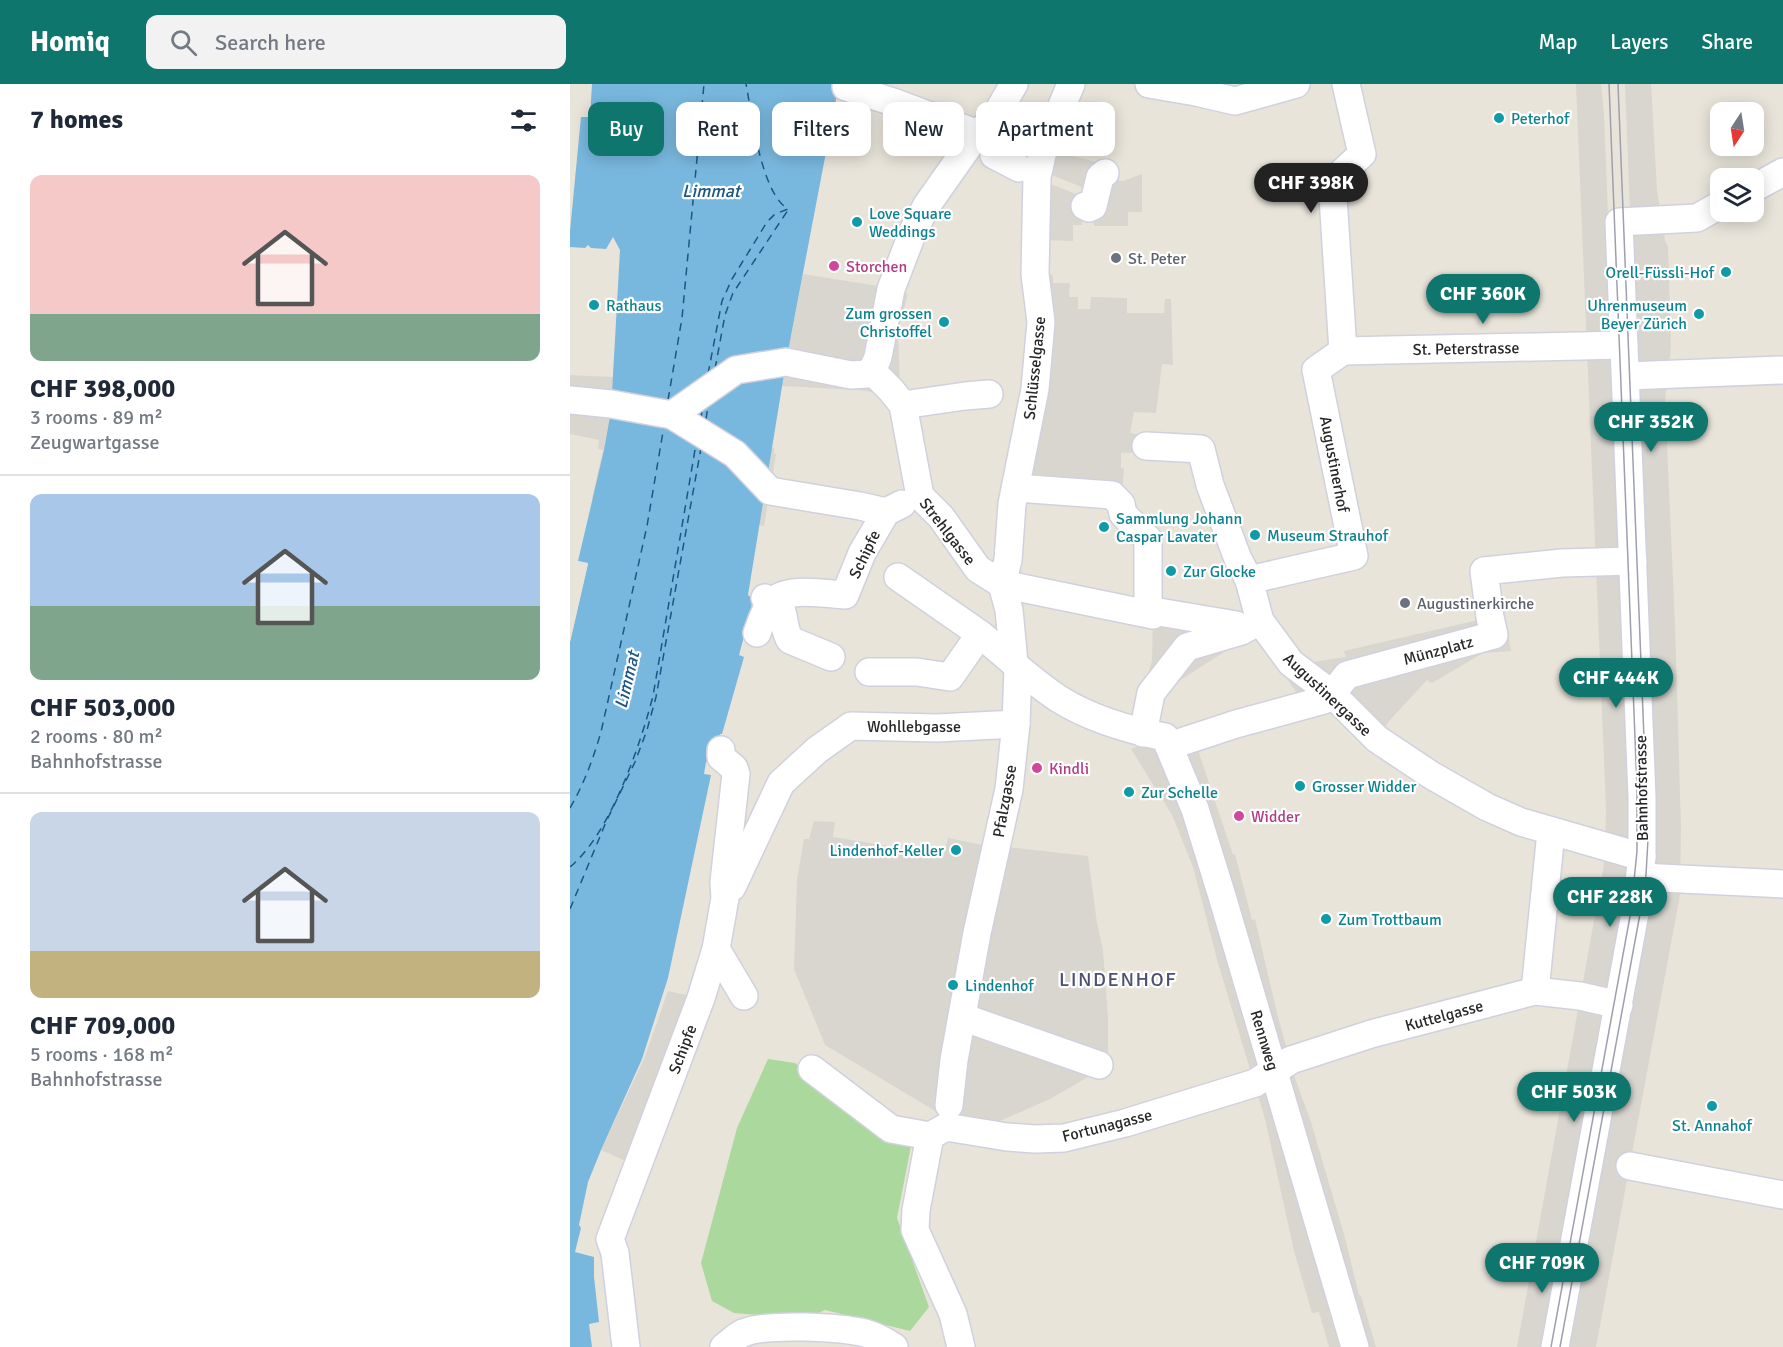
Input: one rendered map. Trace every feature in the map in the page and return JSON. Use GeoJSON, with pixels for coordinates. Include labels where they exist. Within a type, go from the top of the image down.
{"type":"FeatureCollection","features":[{"type":"Feature","properties":{"kind":"street"},"geometry":{"type":"LineString","coordinates":[[1004,102],[1014,84]]}},
{"type":"Feature","properties":{"kind":"street","name":"Schlüsselgasse"},"geometry":{"type":"LineString","coordinates":[[1002,584],[1008,560],[1012,504],[1019,488],[1038,390],[1041,322],[1035,274],[1028,172],[1043,152],[1071,84]]}},
{"type":"Feature","properties":{"kind":"street"},"geometry":{"type":"LineString","coordinates":[[1149,84],[1235,101],[1296,84]]}},
{"type":"Feature","properties":{"kind":"street"},"geometry":{"type":"LineString","coordinates":[[1343,351],[1332,182],[1362,154],[1346,84]]}},
{"type":"Feature","properties":{"kind":"street"},"geometry":{"type":"LineString","coordinates":[[846,87],[893,102],[976,142]]}},
{"type":"Feature","properties":{"kind":"street"},"geometry":{"type":"LineString","coordinates":[[570,400],[611,404],[672,415],[736,370],[786,362],[850,375],[863,375],[872,370],[878,357],[891,289],[907,244],[920,217],[976,153]]}},
{"type":"Feature","properties":{"kind":"street"},"geometry":{"type":"LineString","coordinates":[[1001,156],[1028,172]]}},
{"type":"Feature","properties":{"kind":"street"},"geometry":{"type":"LineString","coordinates":[[1764,182],[1783,172]]}},
{"type":"Feature","properties":{"kind":"street"},"geometry":{"type":"LineString","coordinates":[[1085,206],[1093,207],[1100,177],[1106,173]]}},
{"type":"Feature","properties":{"kind":"street","name":"Bahnhofstrasse"},"geometry":{"type":"LineString","coordinates":[[1555,1347],[1619,1005],[1641,867],[1642,805],[1619,222],[1697,218],[1710,211]]}},
{"type":"Feature","properties":{"kind":"street","name":"St. Peterstrasse"},"geometry":{"type":"LineString","coordinates":[[1343,351],[1624,345]]}},
{"type":"Feature","properties":{"kind":"street","name":"Augustinerhof"},"geometry":{"type":"LineString","coordinates":[[1249,580],[1354,556],[1316,370],[1343,351]]}},
{"type":"Feature","properties":{"kind":"street","name":"Strehlgasse"},"geometry":{"type":"LineString","coordinates":[[872,370],[903,405],[920,496],[940,517],[978,569],[1002,584]]}},
{"type":"Feature","properties":{"kind":"street"},"geometry":{"type":"LineString","coordinates":[[1626,376],[1783,370]]}},
{"type":"Feature","properties":{"kind":"street"},"geometry":{"type":"LineString","coordinates":[[903,405],[989,394]]}},
{"type":"Feature","properties":{"kind":"street","name":"Schipfe"},"geometry":{"type":"LineString","coordinates":[[672,415],[735,454],[771,491],[886,512],[920,496]]}},
{"type":"Feature","properties":{"kind":"street","name":"Augustinergasse"},"geometry":{"type":"LineString","coordinates":[[1146,446],[1201,449],[1210,484],[1238,559],[1249,580],[1251,626],[1377,739],[1431,775],[1487,807],[1641,867],[1783,884]]}},
{"type":"Feature","properties":{"kind":"street"},"geometry":{"type":"LineString","coordinates":[[1019,488],[1112,495],[1122,506],[1123,514],[1148,539],[1150,614]]}},
{"type":"Feature","properties":{"kind":"street","name":"Schipfe"},"geometry":{"type":"LineString","coordinates":[[769,599],[800,592],[845,595],[868,557],[886,512]]}},
{"type":"Feature","properties":{"kind":"street","name":"Münzplatz"},"geometry":{"type":"LineString","coordinates":[[1328,697],[1347,675],[1494,635],[1484,571],[1562,563],[1633,561]]}},
{"type":"Feature","properties":{"kind":"street"},"geometry":{"type":"LineString","coordinates":[[898,576],[980,634],[1016,666],[1059,699],[1102,720],[1159,739],[1236,724],[1328,697]]}},
{"type":"Feature","properties":{"kind":"street"},"geometry":{"type":"LineString","coordinates":[[1016,666],[1009,610],[1002,584],[1150,614],[1187,647]]}},
{"type":"Feature","properties":{"kind":"street"},"geometry":{"type":"LineString","coordinates":[[757,633],[769,599],[781,607],[784,628],[790,640],[831,657]]}},
{"type":"Feature","properties":{"kind":"street"},"geometry":{"type":"LineString","coordinates":[[1150,614],[1153,611],[1251,626]]}},
{"type":"Feature","properties":{"kind":"street"},"geometry":{"type":"LineString","coordinates":[[1159,739],[1151,693],[1187,647],[1251,626]]}},
{"type":"Feature","properties":{"kind":"street"},"geometry":{"type":"LineString","coordinates":[[869,672],[917,672],[950,677],[980,634]]}},
{"type":"Feature","properties":{"kind":"street","name":"Pfalzgasse"},"geometry":{"type":"LineString","coordinates":[[962,1017],[977,933],[1009,789],[1016,723],[1016,666]]}},
{"type":"Feature","properties":{"kind":"street","name":"Wohllebgasse"},"geometry":{"type":"LineString","coordinates":[[725,898],[733,886],[781,783],[817,750],[851,726],[937,728],[1016,723]]}},
{"type":"Feature","properties":{"kind":"street","name":"Rennweg"},"geometry":{"type":"LineString","coordinates":[[1159,739],[1195,809],[1355,1347]]}},
{"type":"Feature","properties":{"kind":"street","name":"Schipfe"},"geometry":{"type":"LineString","coordinates":[[626,1347],[615,1253],[610,1239],[701,998],[716,949],[725,898],[724,882],[736,774],[734,768],[722,757],[721,750]]}},
{"type":"Feature","properties":{"kind":"street"},"geometry":{"type":"LineString","coordinates":[[1535,991],[1551,832]]}},
{"type":"Feature","properties":{"kind":"street"},"geometry":{"type":"LineString","coordinates":[[716,949],[744,996]]}},
{"type":"Feature","properties":{"kind":"street","name":"Kuttelgasse"},"geometry":{"type":"LineString","coordinates":[[1274,1070],[1291,1060],[1371,1034],[1535,991],[1580,996],[1619,1005]]}},
{"type":"Feature","properties":{"kind":"street"},"geometry":{"type":"LineString","coordinates":[[961,1347],[953,1314],[915,1230],[916,1210],[943,1120],[962,1017],[1100,1065]]}},
{"type":"Feature","properties":{"kind":"street","name":"Fortunagasse"},"geometry":{"type":"LineString","coordinates":[[812,1069],[891,1129],[943,1120],[1007,1137],[1035,1139],[1064,1138],[1125,1123],[1255,1083],[1274,1070]]}},
{"type":"Feature","properties":{"kind":"street"},"geometry":{"type":"LineString","coordinates":[[1630,1166],[1783,1195]]}},
{"type":"Feature","properties":{"kind":"street"},"geometry":{"type":"LineString","coordinates":[[724,1347],[743,1333],[791,1327],[865,1333],[894,1347]]}},
{"type":"Feature","properties":{"kind":"green space"},"geometry":{"type":"Polygon","coordinates":[[[768,1059],[795,1063],[863,1119],[912,1141],[897,1218],[929,1307],[910,1331],[825,1310],[805,1319],[734,1313],[712,1301],[701,1263],[737,1128],[768,1059]]]}},
{"type":"Feature","properties":{"kind":"shaded area"},"geometry":{"type":"Polygon","coordinates":[[[1576,84],[1601,84],[1604,115],[1629,738],[1631,869],[1545,1347],[1517,1347],[1603,871],[1605,847],[1606,809],[1576,84]]]}},
{"type":"Feature","properties":{"kind":"shaded area"},"geometry":{"type":"Polygon","coordinates":[[[1625,84],[1651,84],[1657,190],[1668,247],[1671,347],[1665,401],[1675,623],[1681,827],[1680,895],[1596,1347],[1567,1347],[1613,1090],[1646,624],[1625,84]]]}},
{"type":"Feature","properties":{"kind":"shaded area"},"geometry":{"type":"Polygon","coordinates":[[[1057,156],[1074,156],[1107,165],[1105,178],[1123,181],[1142,174],[1142,212],[1128,212],[1128,226],[1094,226],[1094,215],[1082,215],[1082,225],[1073,225],[1073,241],[1041,240],[1046,182],[1076,194],[1080,207],[1084,188],[1049,174],[1057,156]]]}},
{"type":"Feature","properties":{"kind":"shaded area"},"geometry":{"type":"Polygon","coordinates":[[[803,274],[878,286],[908,294],[898,330],[900,387],[881,393],[782,386],[738,446],[774,448],[774,454],[776,454],[764,526],[592,498],[603,450],[598,449],[599,440],[570,434],[570,375],[613,377],[614,360],[652,366],[791,336],[803,274]]]}},
{"type":"Feature","properties":{"kind":"shaded area"},"geometry":{"type":"Polygon","coordinates":[[[1044,274],[1053,275],[1053,283],[1070,283],[1069,297],[1078,297],[1078,309],[1090,309],[1091,297],[1127,298],[1127,313],[1164,313],[1165,299],[1171,299],[1173,365],[1162,364],[1156,413],[1134,412],[1130,433],[1147,436],[1146,452],[1121,453],[1121,468],[1124,469],[1121,504],[1020,496],[1044,274]]]}},
{"type":"Feature","properties":{"kind":"shaded area"},"geometry":{"type":"Polygon","coordinates":[[[1153,611],[1246,638],[1171,686],[1143,691],[1152,661],[1153,611]]]}},
{"type":"Feature","properties":{"kind":"shaded area"},"geometry":{"type":"Polygon","coordinates":[[[1504,614],[1511,651],[1483,653],[1432,683],[1427,680],[1389,721],[1377,739],[1324,700],[1298,695],[1281,670],[1299,664],[1346,657],[1344,651],[1504,614]]]}},
{"type":"Feature","properties":{"kind":"shaded area"},"geometry":{"type":"Polygon","coordinates":[[[1165,737],[1194,738],[1233,855],[1235,854],[1252,920],[1255,919],[1295,1078],[1311,1122],[1359,1295],[1376,1347],[1329,1347],[1319,1312],[1312,1313],[1294,1251],[1265,1119],[1218,963],[1193,867],[1172,815],[1131,749],[1165,737]]]}},
{"type":"Feature","properties":{"kind":"shaded area","name":"Lindenhof"},"geometry":{"type":"Polygon","coordinates":[[[814,821],[835,822],[833,837],[944,855],[948,838],[982,845],[965,930],[1007,847],[1088,856],[1103,950],[1108,1017],[1108,1059],[1102,1069],[1050,1099],[993,1124],[942,1115],[825,1045],[794,969],[797,879],[804,839],[809,839],[814,821]]]}},
{"type":"Feature","properties":{"kind":"shaded area"},"geometry":{"type":"Polygon","coordinates":[[[668,991],[701,998],[637,1166],[601,1150],[644,1059],[668,991]]]}},
{"type":"Feature","properties":{"kind":"water","name":"Limmat"},"geometry":{"type":"Polygon","coordinates":[[[592,84],[839,84],[836,102],[772,102],[772,156],[825,156],[786,362],[748,595],[753,599],[751,609],[757,612],[746,629],[739,655],[744,657],[713,763],[706,762],[704,774],[711,775],[668,978],[642,1059],[588,1182],[575,1252],[594,1257],[599,1322],[589,1324],[592,1347],[570,1347],[570,642],[588,564],[578,561],[611,411],[620,250],[613,237],[606,249],[591,248],[588,245],[585,248],[570,247],[581,117],[588,117],[588,156],[664,156],[664,102],[591,102],[592,84]]]}},
{"type":"Feature","properties":{"kind":"pier"},"geometry":{"type":"Polygon","coordinates":[[[578,561],[588,563],[570,642],[570,628],[585,566],[577,564],[578,561]]]}},
{"type":"Feature","properties":{"kind":"ferry route"},"geometry":{"type":"LineString","coordinates":[[668,400],[682,318],[704,84]]}},
{"type":"Feature","properties":{"kind":"ferry route"},"geometry":{"type":"LineString","coordinates":[[708,374],[722,301],[732,279],[767,222],[775,214],[788,209],[779,200],[764,171],[746,84]]}},
{"type":"Feature","properties":{"kind":"ferry route"},"geometry":{"type":"LineString","coordinates":[[715,369],[725,315],[733,293],[788,210]]}},
{"type":"Feature","properties":{"kind":"ferry route"},"geometry":{"type":"LineString","coordinates":[[706,419],[708,406]]}},
{"type":"Feature","properties":{"kind":"ferry route"},"geometry":{"type":"LineString","coordinates":[[701,419],[702,409]]}},
{"type":"Feature","properties":{"kind":"ferry route"},"geometry":{"type":"LineString","coordinates":[[570,808],[588,771],[601,732],[647,526],[664,426]]}},
{"type":"Feature","properties":{"kind":"ferry route"},"geometry":{"type":"LineString","coordinates":[[570,867],[585,852],[598,833],[622,788],[653,696],[696,444]]}},
{"type":"Feature","properties":{"kind":"ferry route"},"geometry":{"type":"LineString","coordinates":[[570,909],[647,730],[656,697],[701,448]]}},
{"type":"Feature","properties":{"kind":"tram line"},"geometry":{"type":"LineString","coordinates":[[1551,1347],[1631,911],[1637,851],[1637,788],[1609,84]]}},
{"type":"Feature","properties":{"kind":"tram line"},"geometry":{"type":"LineString","coordinates":[[1560,1347],[1640,914],[1646,875],[1648,839],[1618,84]]}},
{"type":"Feature","properties":{"kind":"place","name":"Peterhof"},"geometry":{"type":"Point","coordinates":[1499,118]}},
{"type":"Feature","properties":{"kind":"place","name":"Love Square Weddings"},"geometry":{"type":"Point","coordinates":[857,222]}},
{"type":"Feature","properties":{"kind":"place","name":"St. Peter"},"geometry":{"type":"Point","coordinates":[1116,258]}},
{"type":"Feature","properties":{"kind":"place","name":"Storchen"},"geometry":{"type":"Point","coordinates":[834,266]}},
{"type":"Feature","properties":{"kind":"place","name":"Orell-Füssli-Hof"},"geometry":{"type":"Point","coordinates":[1726,272]}},
{"type":"Feature","properties":{"kind":"place","name":"Rathaus"},"geometry":{"type":"Point","coordinates":[594,305]}},
{"type":"Feature","properties":{"kind":"place","name":"Uhrenmuseum Beyer Zürich"},"geometry":{"type":"Point","coordinates":[1699,314]}},
{"type":"Feature","properties":{"kind":"place","name":"Zum grossen Christoffel"},"geometry":{"type":"Point","coordinates":[944,322]}},
{"type":"Feature","properties":{"kind":"place","name":"Sammlung Johann Caspar Lavater"},"geometry":{"type":"Point","coordinates":[1104,527]}},
{"type":"Feature","properties":{"kind":"place","name":"Museum Strauhof"},"geometry":{"type":"Point","coordinates":[1255,535]}},
{"type":"Feature","properties":{"kind":"place","name":"Zur Glocke"},"geometry":{"type":"Point","coordinates":[1171,571]}},
{"type":"Feature","properties":{"kind":"place","name":"Augustinerkirche"},"geometry":{"type":"Point","coordinates":[1405,603]}},
{"type":"Feature","properties":{"kind":"place","name":"Kindli"},"geometry":{"type":"Point","coordinates":[1037,768]}},
{"type":"Feature","properties":{"kind":"place","name":"Grosser Widder"},"geometry":{"type":"Point","coordinates":[1300,786]}},
{"type":"Feature","properties":{"kind":"place","name":"Zur Schelle"},"geometry":{"type":"Point","coordinates":[1129,792]}},
{"type":"Feature","properties":{"kind":"place","name":"Widder"},"geometry":{"type":"Point","coordinates":[1239,816]}},
{"type":"Feature","properties":{"kind":"place","name":"Lindenhof-Keller"},"geometry":{"type":"Point","coordinates":[956,850]}},
{"type":"Feature","properties":{"kind":"place","name":"Zum Trottbaum"},"geometry":{"type":"Point","coordinates":[1326,919]}},
{"type":"Feature","properties":{"kind":"place","name":"Lindenhof"},"geometry":{"type":"Point","coordinates":[953,985]}},
{"type":"Feature","properties":{"kind":"place","name":"St. Annahof"},"geometry":{"type":"Point","coordinates":[1712,1106]}},
{"type":"Feature","properties":{"kind":"district","name":"LINDENHOF"},"geometry":{"type":"Point","coordinates":[1118,979]}}]}
